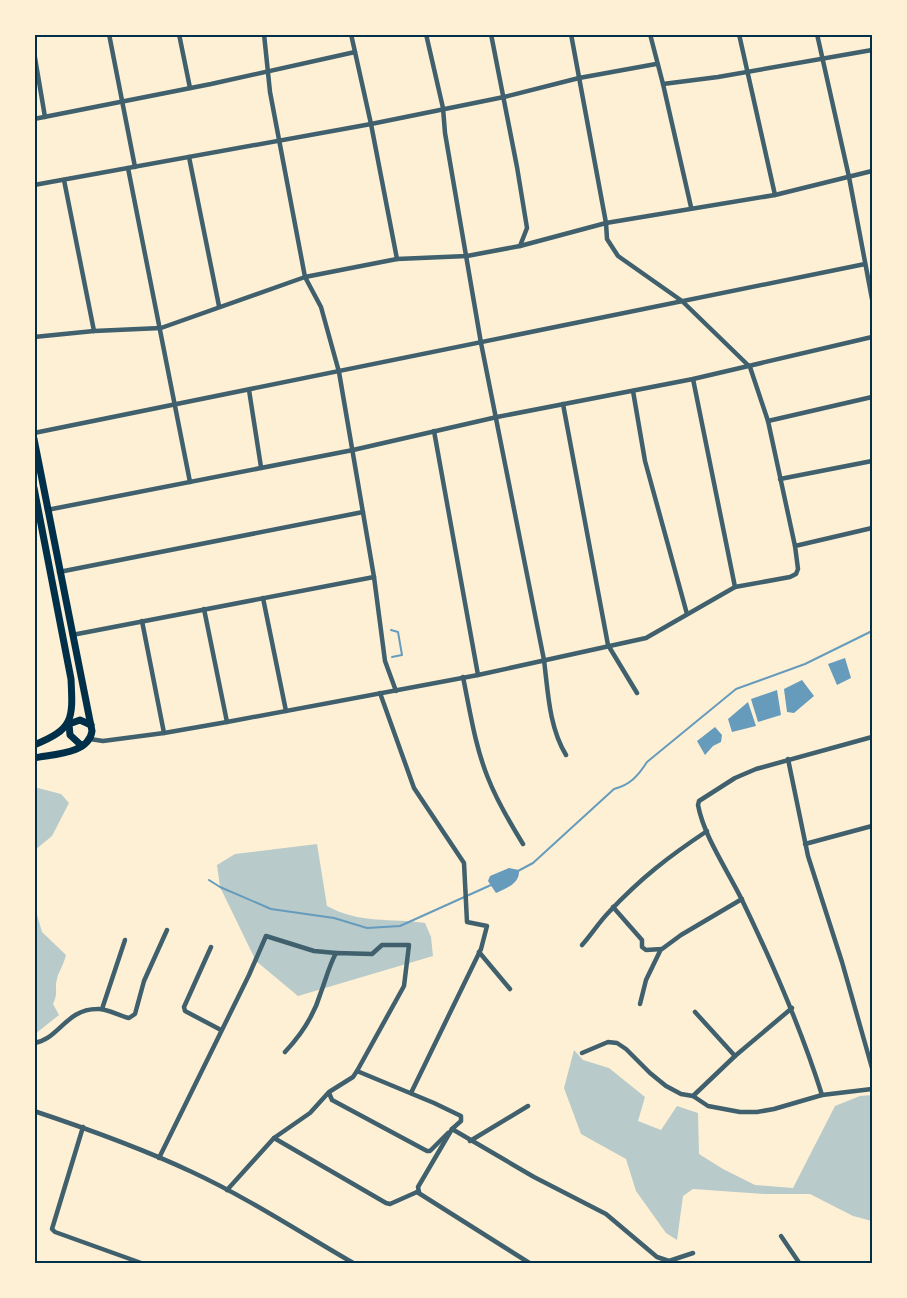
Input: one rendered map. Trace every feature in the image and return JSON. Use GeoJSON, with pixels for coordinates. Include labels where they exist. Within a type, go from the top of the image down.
{"type":"FeatureCollection","features":[{"type":"Feature","properties":{"kind":"main road"},"geometry":{"type":"LineString","coordinates":[[34,439],[91,725],[90,739],[82,746],[34,758]]}},
{"type":"Feature","properties":{"kind":"main road"},"geometry":{"type":"LineString","coordinates":[[34,488],[71,680],[70,735],[82,746]]}},
{"type":"Feature","properties":{"kind":"main road"},"geometry":{"type":"LineString","coordinates":[[34,745],[80,720],[91,725]]}},
{"type":"Feature","properties":{"kind":"street"},"geometry":{"type":"LineString","coordinates":[[109,34],[135,167]]}},
{"type":"Feature","properties":{"kind":"street"},"geometry":{"type":"LineString","coordinates":[[179,34],[190,88]]}},
{"type":"Feature","properties":{"kind":"street"},"geometry":{"type":"LineString","coordinates":[[264,34],[270,92],[305,277],[321,307],[339,372],[374,577],[385,661],[396,691]]}},
{"type":"Feature","properties":{"kind":"street"},"geometry":{"type":"LineString","coordinates":[[351,34],[397,259]]}},
{"type":"Feature","properties":{"kind":"street"},"geometry":{"type":"LineString","coordinates":[[426,34],[443,108],[481,343],[544,660],[557,737],[566,755]]}},
{"type":"Feature","properties":{"kind":"street"},"geometry":{"type":"LineString","coordinates":[[491,34],[527,228],[520,246]]}},
{"type":"Feature","properties":{"kind":"street"},"geometry":{"type":"LineString","coordinates":[[90,739],[103,741],[227,722],[478,675],[646,638],[735,587],[796,574],[798,569],[795,546],[768,421],[750,367],[682,301],[618,256],[607,239],[571,34]]}},
{"type":"Feature","properties":{"kind":"street"},"geometry":{"type":"LineString","coordinates":[[650,34],[691,207]]}},
{"type":"Feature","properties":{"kind":"street"},"geometry":{"type":"LineString","coordinates":[[739,34],[775,195]]}},
{"type":"Feature","properties":{"kind":"street"},"geometry":{"type":"LineString","coordinates":[[817,34],[873,299]]}},
{"type":"Feature","properties":{"kind":"street"},"geometry":{"type":"LineString","coordinates":[[663,84],[873,50]]}},
{"type":"Feature","properties":{"kind":"street"},"geometry":{"type":"LineString","coordinates":[[34,52],[45,117]]}},
{"type":"Feature","properties":{"kind":"street"},"geometry":{"type":"LineString","coordinates":[[34,119],[269,72],[355,52]]}},
{"type":"Feature","properties":{"kind":"street"},"geometry":{"type":"LineString","coordinates":[[34,185],[371,124],[504,97],[579,78],[656,64]]}},
{"type":"Feature","properties":{"kind":"street"},"geometry":{"type":"LineString","coordinates":[[189,157],[219,306]]}},
{"type":"Feature","properties":{"kind":"street"},"geometry":{"type":"LineString","coordinates":[[128,168],[190,482]]}},
{"type":"Feature","properties":{"kind":"street"},"geometry":{"type":"LineString","coordinates":[[34,336],[160,328],[305,277],[397,259],[467,256],[520,246],[606,223],[691,207],[775,195],[873,171]]}},
{"type":"Feature","properties":{"kind":"street"},"geometry":{"type":"LineString","coordinates":[[64,180],[94,331]]}},
{"type":"Feature","properties":{"kind":"street"},"geometry":{"type":"LineString","coordinates":[[34,433],[865,264]]}},
{"type":"Feature","properties":{"kind":"street"},"geometry":{"type":"LineString","coordinates":[[47,510],[353,450],[497,417],[693,379],[873,337]]}},
{"type":"Feature","properties":{"kind":"street"},"geometry":{"type":"LineString","coordinates":[[693,379],[735,587]]}},
{"type":"Feature","properties":{"kind":"street"},"geometry":{"type":"LineString","coordinates":[[249,390],[261,467]]}},
{"type":"Feature","properties":{"kind":"street"},"geometry":{"type":"LineString","coordinates":[[633,391],[645,461],[687,614]]}},
{"type":"Feature","properties":{"kind":"street"},"geometry":{"type":"LineString","coordinates":[[768,421],[873,397]]}},
{"type":"Feature","properties":{"kind":"street"},"geometry":{"type":"LineString","coordinates":[[563,404],[608,645],[637,693]]}},
{"type":"Feature","properties":{"kind":"street"},"geometry":{"type":"LineString","coordinates":[[434,431],[478,675]]}},
{"type":"Feature","properties":{"kind":"street"},"geometry":{"type":"LineString","coordinates":[[780,479],[873,461]]}},
{"type":"Feature","properties":{"kind":"street"},"geometry":{"type":"LineString","coordinates":[[59,572],[363,512]]}},
{"type":"Feature","properties":{"kind":"street"},"geometry":{"type":"LineString","coordinates":[[795,546],[873,528]]}},
{"type":"Feature","properties":{"kind":"street"},"geometry":{"type":"LineString","coordinates":[[72,635],[374,577]]}},
{"type":"Feature","properties":{"kind":"street"},"geometry":{"type":"LineString","coordinates":[[263,598],[286,711]]}},
{"type":"Feature","properties":{"kind":"street"},"geometry":{"type":"LineString","coordinates":[[204,609],[227,722]]}},
{"type":"Feature","properties":{"kind":"street"},"geometry":{"type":"LineString","coordinates":[[142,621],[164,733]]}},
{"type":"Feature","properties":{"kind":"street"},"geometry":{"type":"LineString","coordinates":[[463,677],[474,734],[487,776],[500,805],[523,844]]}},
{"type":"Feature","properties":{"kind":"street"},"geometry":{"type":"LineString","coordinates":[[380,693],[414,788],[464,863],[467,922],[487,926],[479,952],[411,1093]]}},
{"type":"Feature","properties":{"kind":"street"},"geometry":{"type":"LineString","coordinates":[[822,1095],[792,1008],[742,899],[707,831],[698,809],[699,801],[735,778],[756,768],[873,737]]}},
{"type":"Feature","properties":{"kind":"street"},"geometry":{"type":"LineString","coordinates":[[788,759],[806,844],[873,1068]]}},
{"type":"Feature","properties":{"kind":"street"},"geometry":{"type":"LineString","coordinates":[[806,844],[873,826]]}},
{"type":"Feature","properties":{"kind":"street"},"geometry":{"type":"LineString","coordinates":[[582,945],[613,907],[658,865],[707,831]]}},
{"type":"Feature","properties":{"kind":"street"},"geometry":{"type":"LineString","coordinates":[[613,907],[642,940],[642,947],[646,950],[661,949],[742,899]]}},
{"type":"Feature","properties":{"kind":"street"},"geometry":{"type":"LineString","coordinates":[[34,1043],[44,1040],[76,1014],[97,1008],[129,1018],[133,1016],[144,981],[167,930]]}},
{"type":"Feature","properties":{"kind":"street"},"geometry":{"type":"LineString","coordinates":[[159,1158],[266,936],[314,951],[372,954],[382,945],[409,945],[404,986],[353,1077],[329,1092],[310,1113],[274,1138],[226,1190]]}},
{"type":"Feature","properties":{"kind":"street"},"geometry":{"type":"LineString","coordinates":[[102,1009],[125,940]]}},
{"type":"Feature","properties":{"kind":"street"},"geometry":{"type":"LineString","coordinates":[[211,947],[184,1007],[185,1011],[221,1030]]}},
{"type":"Feature","properties":{"kind":"street"},"geometry":{"type":"LineString","coordinates":[[640,1004],[646,980],[661,949]]}},
{"type":"Feature","properties":{"kind":"street"},"geometry":{"type":"LineString","coordinates":[[285,1052],[299,1038],[312,1015],[336,952]]}},
{"type":"Feature","properties":{"kind":"street"},"geometry":{"type":"LineString","coordinates":[[479,952],[510,989]]}},
{"type":"Feature","properties":{"kind":"street"},"geometry":{"type":"LineString","coordinates":[[693,1096],[735,1056],[792,1008]]}},
{"type":"Feature","properties":{"kind":"street"},"geometry":{"type":"LineString","coordinates":[[695,1012],[735,1056]]}},
{"type":"Feature","properties":{"kind":"street"},"geometry":{"type":"LineString","coordinates":[[582,1053],[608,1042],[616,1043],[626,1049],[666,1086],[681,1094],[693,1096],[708,1106],[740,1112],[757,1112],[822,1095],[873,1089]]}},
{"type":"Feature","properties":{"kind":"street"},"geometry":{"type":"LineString","coordinates":[[329,1092],[332,1100],[427,1151],[430,1151],[461,1121],[461,1116],[357,1071]]}},
{"type":"Feature","properties":{"kind":"street"},"geometry":{"type":"LineString","coordinates":[[470,1141],[528,1106]]}},
{"type":"Feature","properties":{"kind":"street"},"geometry":{"type":"LineString","coordinates":[[34,1111],[83,1127],[159,1158],[226,1190],[355,1263]]}},
{"type":"Feature","properties":{"kind":"street"},"geometry":{"type":"LineString","coordinates":[[83,1127],[52,1229],[144,1263]]}},
{"type":"Feature","properties":{"kind":"street"},"geometry":{"type":"LineString","coordinates":[[452,1129],[534,1177],[606,1214],[657,1257],[669,1261],[693,1254]]}},
{"type":"Feature","properties":{"kind":"street"},"geometry":{"type":"LineString","coordinates":[[274,1138],[390,1204],[419,1192],[418,1187],[452,1129]]}},
{"type":"Feature","properties":{"kind":"street"},"geometry":{"type":"LineString","coordinates":[[417,1192],[531,1263]]}},
{"type":"Feature","properties":{"kind":"street"},"geometry":{"type":"LineString","coordinates":[[781,1236],[800,1263]]}},
{"type":"Feature","properties":{"kind":"shaded area"},"geometry":{"type":"Polygon","coordinates":[[[34,787],[61,794],[69,803],[52,836],[35,850],[34,787]]]}},
{"type":"Feature","properties":{"kind":"shaded area"},"geometry":{"type":"Polygon","coordinates":[[[317,844],[327,906],[351,916],[425,923],[431,937],[433,956],[298,996],[256,961],[220,887],[217,865],[235,854],[317,844]]]}},
{"type":"Feature","properties":{"kind":"shaded area"},"geometry":{"type":"Polygon","coordinates":[[[34,904],[42,932],[66,955],[56,983],[56,996],[53,1004],[59,1015],[35,1034],[34,904]]]}},
{"type":"Feature","properties":{"kind":"shaded area"},"geometry":{"type":"Polygon","coordinates":[[[574,1050],[583,1060],[609,1068],[645,1097],[638,1121],[661,1130],[677,1106],[698,1113],[699,1154],[755,1185],[793,1188],[835,1106],[860,1096],[872,1095],[872,1221],[853,1216],[810,1194],[764,1194],[693,1189],[683,1196],[677,1240],[666,1233],[636,1191],[626,1159],[581,1134],[564,1088],[574,1050]]]}},
{"type":"Feature","properties":{"kind":"water"},"geometry":{"type":"Polygon","coordinates":[[[845,658],[851,678],[837,685],[828,664],[845,658]]]}},
{"type":"Feature","properties":{"kind":"water"},"geometry":{"type":"Polygon","coordinates":[[[802,680],[814,696],[794,713],[787,712],[784,689],[802,680]]]}},
{"type":"Feature","properties":{"kind":"water"},"geometry":{"type":"Polygon","coordinates":[[[777,690],[781,715],[758,722],[751,699],[777,690]]]}},
{"type":"Feature","properties":{"kind":"water"},"geometry":{"type":"Polygon","coordinates":[[[748,702],[756,726],[732,732],[728,719],[748,702]]]}},
{"type":"Feature","properties":{"kind":"water"},"geometry":{"type":"Polygon","coordinates":[[[715,727],[722,735],[721,742],[713,746],[705,755],[697,741],[715,727]]]}},
{"type":"Feature","properties":{"kind":"water"},"geometry":{"type":"Polygon","coordinates":[[[509,868],[519,870],[517,879],[512,885],[496,893],[488,881],[490,876],[509,868]]]}},
{"type":"Feature","properties":{"kind":"waterway"},"geometry":{"type":"LineString","coordinates":[[391,630],[398,632],[402,655],[392,657]]}},
{"type":"Feature","properties":{"kind":"waterway"},"geometry":{"type":"LineString","coordinates":[[518,871],[533,863],[614,789],[633,779],[647,762],[736,689],[805,664],[872,631]]}},
{"type":"Feature","properties":{"kind":"waterway"},"geometry":{"type":"LineString","coordinates":[[209,880],[271,909],[334,918],[367,928],[400,926],[491,885]]}}]}
